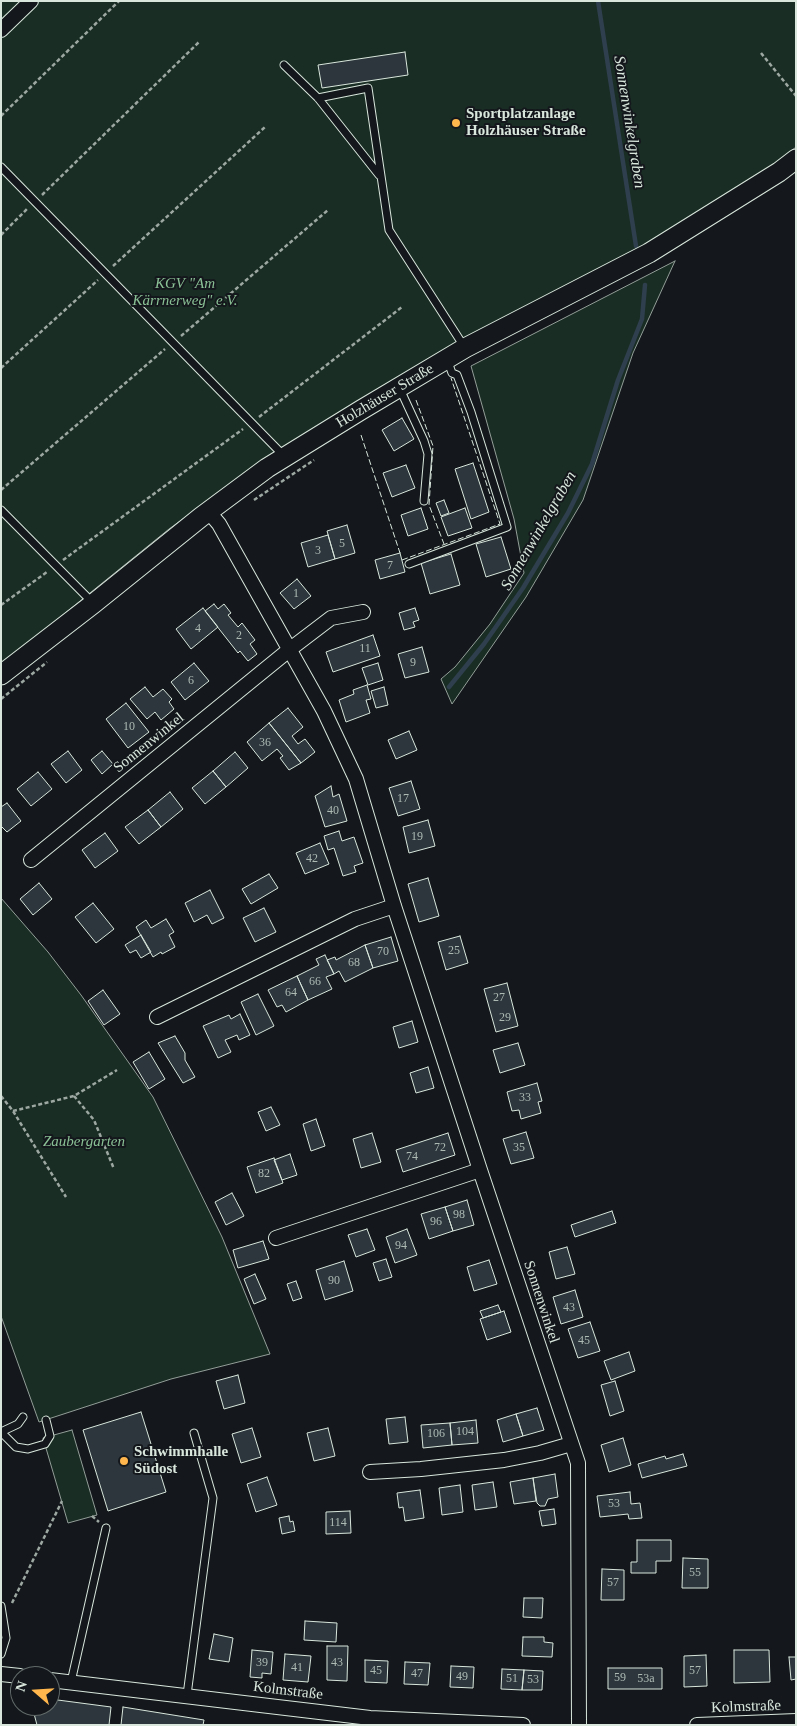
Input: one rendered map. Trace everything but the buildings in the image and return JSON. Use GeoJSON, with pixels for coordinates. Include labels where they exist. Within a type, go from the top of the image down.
{"type":"FeatureCollection","features":[{"type":"Feature","properties":{"kind":"main road","name":"Holzhäuser Straße"},"geometry":{"type":"LineString","coordinates":[[1,675],[208,511],[267,468],[466,348],[649,253],[779,172],[796,159]]}},
{"type":"Feature","properties":{"kind":"street"},"geometry":{"type":"LineString","coordinates":[[1,30],[31,1]]}},
{"type":"Feature","properties":{"kind":"street","name":"Sonnenwinkel"},"geometry":{"type":"LineString","coordinates":[[208,511],[219,524],[324,711],[356,779],[394,906],[578,1463],[578,1725]]}},
{"type":"Feature","properties":{"kind":"street","name":"Sonnenwinkel"},"geometry":{"type":"LineString","coordinates":[[31,860],[331,618],[363,612]]}},
{"type":"Feature","properties":{"kind":"street"},"geometry":{"type":"LineString","coordinates":[[157,1018],[355,919],[394,906]]}},
{"type":"Feature","properties":{"kind":"street"},"geometry":{"type":"LineString","coordinates":[[276,1238],[480,1170]]}},
{"type":"Feature","properties":{"kind":"street"},"geometry":{"type":"LineString","coordinates":[[370,1472],[421,1469],[504,1460],[540,1454],[571,1444]]}},
{"type":"Feature","properties":{"kind":"street","name":"Kolmstraße"},"geometry":{"type":"LineString","coordinates":[[60,1681],[187,1695],[370,1721],[523,1725]]}},
{"type":"Feature","properties":{"kind":"street","name":"Kolmstraße"},"geometry":{"type":"LineString","coordinates":[[696,1725],[796,1721]]}},
{"type":"Feature","properties":{"kind":"lane"},"geometry":{"type":"LineString","coordinates":[[284,65],[318,98],[380,175]]}},
{"type":"Feature","properties":{"kind":"lane"},"geometry":{"type":"LineString","coordinates":[[318,98],[368,88],[389,230],[466,348]]}},
{"type":"Feature","properties":{"kind":"lane"},"geometry":{"type":"LineString","coordinates":[[1,167],[285,457]]}},
{"type":"Feature","properties":{"kind":"lane"},"geometry":{"type":"LineString","coordinates":[[409,564],[507,527],[471,412],[457,375],[452,373],[447,359]]}},
{"type":"Feature","properties":{"kind":"lane"},"geometry":{"type":"LineString","coordinates":[[399,387],[428,454],[424,501]]}},
{"type":"Feature","properties":{"kind":"lane"},"geometry":{"type":"LineString","coordinates":[[1,510],[93,604]]}},
{"type":"Feature","properties":{"kind":"lane"},"geometry":{"type":"LineString","coordinates":[[23,1417],[18,1424],[1,1432],[16,1447],[28,1449],[45,1444],[50,1436],[46,1420]]}},
{"type":"Feature","properties":{"kind":"lane"},"geometry":{"type":"LineString","coordinates":[[187,1695],[214,1498],[194,1433]]}},
{"type":"Feature","properties":{"kind":"lane"},"geometry":{"type":"LineString","coordinates":[[71,1682],[106,1528]]}},
{"type":"Feature","properties":{"kind":"lane"},"geometry":{"type":"LineString","coordinates":[[1,1606],[6,1638],[1,1654]]}},
{"type":"Feature","properties":{"kind":"path"},"geometry":{"type":"LineString","coordinates":[[1,116],[119,1]]}},
{"type":"Feature","properties":{"kind":"path"},"geometry":{"type":"LineString","coordinates":[[1,235],[200,41]]}},
{"type":"Feature","properties":{"kind":"path"},"geometry":{"type":"LineString","coordinates":[[761,53],[796,96]]}},
{"type":"Feature","properties":{"kind":"path"},"geometry":{"type":"LineString","coordinates":[[1,368],[265,127]]}},
{"type":"Feature","properties":{"kind":"path"},"geometry":{"type":"LineString","coordinates":[[1,604],[251,424],[402,307]]}},
{"type":"Feature","properties":{"kind":"path"},"geometry":{"type":"LineString","coordinates":[[250,503],[321,456]]}},
{"type":"Feature","properties":{"kind":"path"},"geometry":{"type":"LineString","coordinates":[[1,699],[48,662]]}},
{"type":"Feature","properties":{"kind":"path"},"geometry":{"type":"LineString","coordinates":[[13,1111],[74,1096],[117,1070]]}},
{"type":"Feature","properties":{"kind":"path"},"geometry":{"type":"LineString","coordinates":[[1,1096],[13,1111],[66,1197]]}},
{"type":"Feature","properties":{"kind":"path"},"geometry":{"type":"LineString","coordinates":[[74,1096],[94,1120],[114,1169]]}},
{"type":"Feature","properties":{"kind":"path"},"geometry":{"type":"LineString","coordinates":[[4,1620],[62,1501]]}},
{"type":"Feature","properties":{"kind":"green space","name":"KGV \"Am Kärrnerweg\" e.V."},"geometry":{"type":"Polygon","coordinates":[[[1,1],[796,1],[796,147],[766,171],[646,245],[274,453],[169,529],[1,665],[1,1]]]}},
{"type":"Feature","properties":{"kind":"green space"},"geometry":{"type":"Polygon","coordinates":[[[675,261],[633,353],[583,500],[526,597],[452,704],[441,679],[455,667],[490,624],[524,573],[514,519],[471,366],[675,261]]]}},
{"type":"Feature","properties":{"kind":"green space","name":"Zaubergarten"},"geometry":{"type":"Polygon","coordinates":[[[1,898],[48,952],[81,995],[153,1097],[222,1237],[270,1354],[171,1379],[39,1422],[1,1316],[1,898]]]}},
{"type":"Feature","properties":{"kind":"green space"},"geometry":{"type":"Polygon","coordinates":[[[72,1430],[97,1515],[68,1523],[43,1438],[72,1430]]]}},
{"type":"Feature","properties":{"kind":"waterway","name":"Sonnenwinkelgraben"},"geometry":{"type":"LineString","coordinates":[[598,1],[636,246]]}},
{"type":"Feature","properties":{"kind":"waterway","name":"Sonnenwinkelgraben"},"geometry":{"type":"LineString","coordinates":[[449,687],[484,644],[523,588],[568,513],[592,464],[618,380],[642,319],[645,285]]}},
{"type":"Feature","properties":{"kind":"fence"},"geometry":{"type":"LineString","coordinates":[[402,560],[500,524],[451,378]]}},
{"type":"Feature","properties":{"kind":"fence"},"geometry":{"type":"LineString","coordinates":[[416,400],[433,446],[429,505],[444,544]]}},
{"type":"Feature","properties":{"kind":"fence"},"geometry":{"type":"LineString","coordinates":[[361,435],[400,553]]}},
{"type":"Feature","properties":{"kind":"place","name":"Sportplatzanlage Holzhäuser Straße"},"geometry":{"type":"Point","coordinates":[456,123]}},
{"type":"Feature","properties":{"kind":"place","name":"Schwimmhalle Südost"},"geometry":{"type":"Point","coordinates":[124,1461]}}]}
